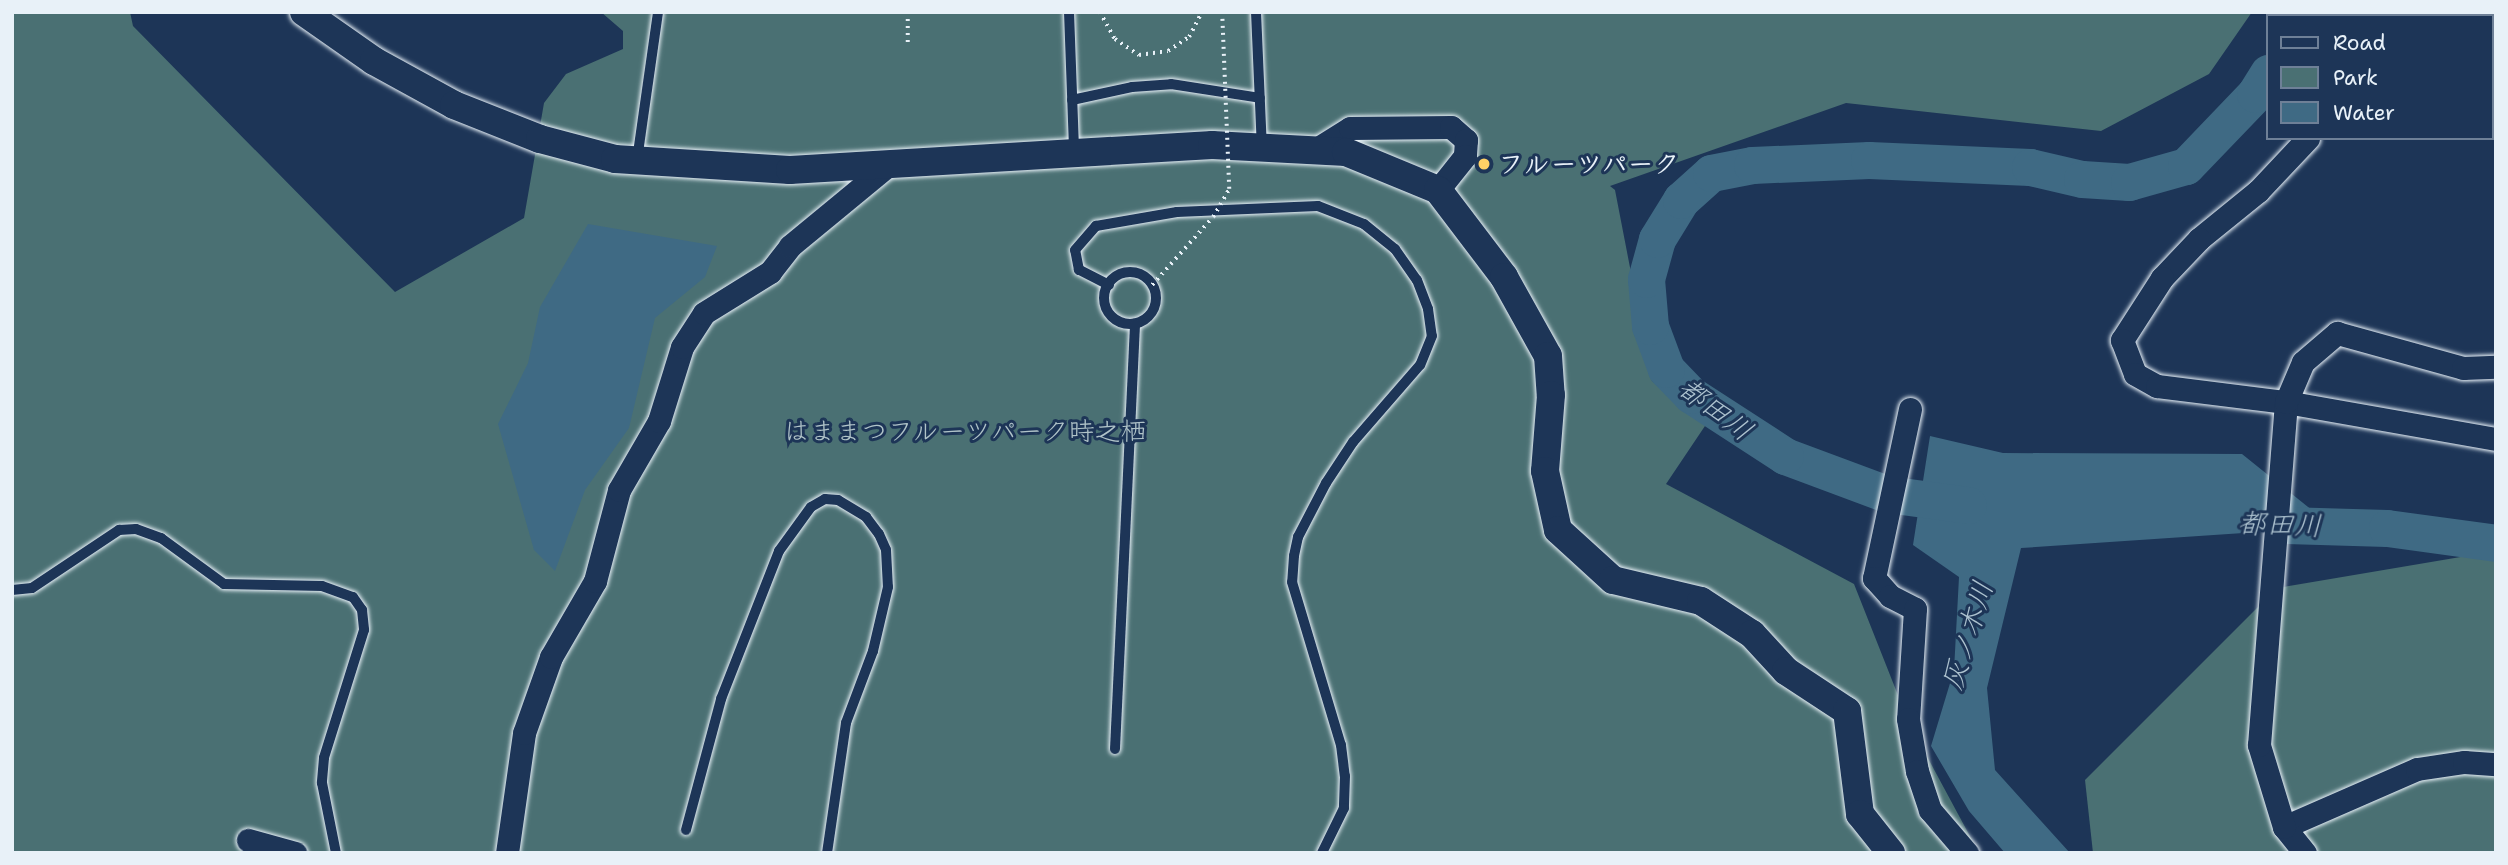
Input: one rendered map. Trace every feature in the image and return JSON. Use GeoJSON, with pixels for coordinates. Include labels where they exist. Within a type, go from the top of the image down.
{"type":"FeatureCollection","features":[{"type":"Feature","properties":{"kind":"street"},"geometry":{"type":"LineString","coordinates":[[304,12],[374,61],[454,105],[540,139],[615,159],[790,170],[886,167],[1074,151],[1212,145],[1346,152],[1437,190],[1504,276],[1548,356],[1551,395],[1545,471],[1558,530],[1613,580],[1701,601],[1752,634],[1786,671],[1847,711],[1860,814],[1891,853]]}},
{"type":"Feature","properties":{"kind":"street"},"geometry":{"type":"LineString","coordinates":[[1315,150],[1350,128],[1451,127],[1466,140],[1465,156],[1437,190]]}},
{"type":"Feature","properties":{"kind":"street"},"geometry":{"type":"LineString","coordinates":[[2306,140],[2258,191],[2199,239],[2162,278],[2122,340],[2135,374],[2157,386],[2285,413],[2496,439]]}},
{"type":"Feature","properties":{"kind":"street"},"geometry":{"type":"LineString","coordinates":[[507,853],[524,733],[546,669],[595,581],[619,490],[659,421],[682,347],[704,313],[770,272],[790,246],[886,167]]}},
{"type":"Feature","properties":{"kind":"street"},"geometry":{"type":"LineString","coordinates":[[2305,853],[2284,827],[2259,745],[2285,413],[2303,362],[2337,333],[2463,368],[2496,367]]}},
{"type":"Feature","properties":{"kind":"street"},"geometry":{"type":"LineString","coordinates":[[1910,409],[1874,578],[1890,596],[1916,609],[1908,719],[1917,771],[1930,810],[1967,853]]}},
{"type":"Feature","properties":{"kind":"street"},"geometry":{"type":"LineString","coordinates":[[2284,827],[2417,769],[2464,762],[2496,764]]}},
{"type":"Feature","properties":{"kind":"street"},"geometry":{"type":"LineString","coordinates":[[248,840],[295,853]]}},
{"type":"Feature","properties":{"kind":"lane"},"geometry":{"type":"LineString","coordinates":[[637,160],[658,12]]}},
{"type":"Feature","properties":{"kind":"lane"},"geometry":{"type":"LineString","coordinates":[[1069,12],[1074,151]]}},
{"type":"Feature","properties":{"kind":"lane"},"geometry":{"type":"LineString","coordinates":[[1256,12],[1262,147]]}},
{"type":"Feature","properties":{"kind":"lane"},"geometry":{"type":"LineString","coordinates":[[1072,100],[1132,86],[1171,84],[1260,98]]}},
{"type":"Feature","properties":{"kind":"lane"},"geometry":{"type":"LineString","coordinates":[[1108,285],[1079,270],[1075,250],[1096,226],[1177,212],[1318,206],[1364,224],[1395,248],[1417,280],[1428,309],[1432,336],[1420,365],[1353,442],[1325,483],[1298,537],[1294,556],[1292,582],[1341,745],[1345,776],[1344,808],[1322,853]]}},
{"type":"Feature","properties":{"kind":"lane"},"geometry":{"type":"LineString","coordinates":[[1133,272],[1152,285],[1156,303],[1151,314],[1135,323],[1115,320],[1106,308],[1108,285],[1121,273],[1133,272]]}},
{"type":"Feature","properties":{"kind":"lane"},"geometry":{"type":"LineString","coordinates":[[1115,749],[1135,323]]}},
{"type":"Feature","properties":{"kind":"lane"},"geometry":{"type":"LineString","coordinates":[[686,830],[721,699],[779,551],[811,507],[825,499],[838,500],[866,517],[879,534],[886,550],[888,587],[873,651],[846,723],[827,853]]}},
{"type":"Feature","properties":{"kind":"lane"},"geometry":{"type":"LineString","coordinates":[[12,590],[32,588],[92,544],[119,530],[136,529],[161,538],[224,584],[321,586],[353,597],[362,610],[364,630],[324,758],[321,783],[336,853]]}},
{"type":"Feature","properties":{"kind":"path"},"geometry":{"type":"LineString","coordinates":[[908,12],[908,44]]}},
{"type":"Feature","properties":{"kind":"path"},"geometry":{"type":"LineString","coordinates":[[1100,12],[1115,39],[1139,55],[1168,51],[1189,37],[1202,12]]}},
{"type":"Feature","properties":{"kind":"path"},"geometry":{"type":"LineString","coordinates":[[1152,285],[1213,217],[1229,189],[1222,12]]}},
{"type":"Feature","properties":{"kind":"green space","name":"はままつフルーツパーク時之栖"},"geometry":{"type":"Polygon","coordinates":[[[12,12],[130,12],[133,26],[395,292],[524,218],[544,103],[566,74],[623,49],[623,31],[601,12],[2252,12],[2209,74],[2101,131],[1846,103],[1610,186],[1615,190],[1652,381],[1707,423],[1666,484],[1854,584],[1909,723],[1979,853],[12,853],[12,12]]]}},
{"type":"Feature","properties":{"kind":"green space"},"geometry":{"type":"Polygon","coordinates":[[[2496,551],[2496,853],[2093,853],[2085,780],[2277,588],[2496,551]]]}},
{"type":"Feature","properties":{"kind":"water"},"geometry":{"type":"Polygon","coordinates":[[[588,224],[717,246],[705,277],[655,318],[629,428],[585,490],[555,571],[534,550],[498,424],[528,363],[540,307],[588,224]]]}},
{"type":"Feature","properties":{"kind":"water","name":"灰ノ木川"},"geometry":{"type":"Polygon","coordinates":[[[1930,436],[2003,453],[2242,454],[2333,527],[2021,548],[1987,688],[1995,770],[2070,853],[2005,853],[1969,811],[1931,746],[1954,670],[1959,577],[1913,545],[1930,436]]]}},
{"type":"Feature","properties":{"kind":"waterway","name":"都田川"},"geometry":{"type":"LineString","coordinates":[[1968,505],[1887,494],[1785,456],[1691,395],[1666,369],[1650,326],[1646,279],[1657,239],[1681,200],[1711,173],[1752,165],[1869,160],[2030,167],[2082,179],[2129,182],[2186,166],[2255,94],[2266,76]]}},
{"type":"Feature","properties":{"kind":"waterway","name":"都田川"},"geometry":{"type":"LineString","coordinates":[[2285,525],[2387,528],[2496,543]]}},
{"type":"Feature","properties":{"kind":"place","name":"フルーツパーク"},"geometry":{"type":"Point","coordinates":[1484,164]}}]}
